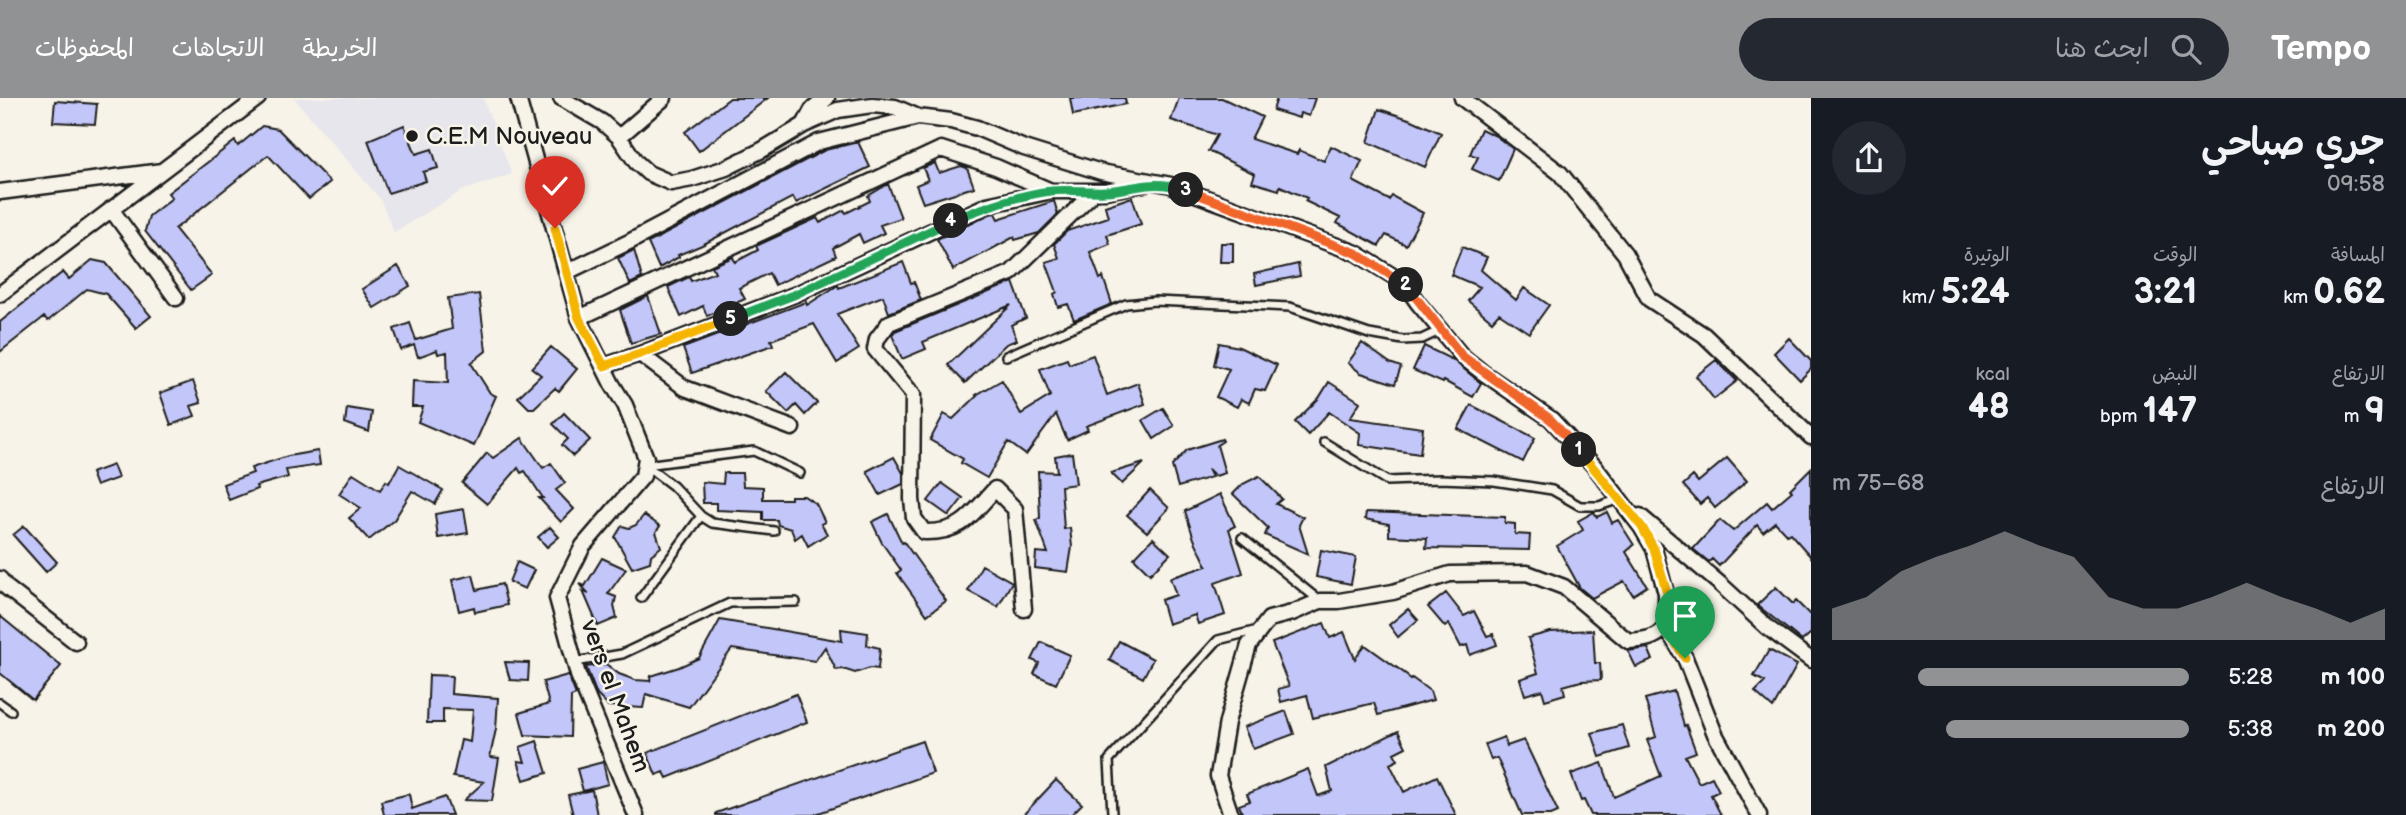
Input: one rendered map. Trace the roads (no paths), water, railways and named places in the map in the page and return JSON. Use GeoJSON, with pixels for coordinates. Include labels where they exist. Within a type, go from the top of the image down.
{"type":"FeatureCollection","features":[{"type":"Feature","properties":{"kind":"street"},"geometry":{"type":"LineString","coordinates":[[0,294],[257,98]]}},
{"type":"Feature","properties":{"kind":"street"},"geometry":{"type":"LineString","coordinates":[[518,98],[579,318],[634,424],[646,458],[645,465]]}},
{"type":"Feature","properties":{"kind":"street"},"geometry":{"type":"LineString","coordinates":[[561,98],[602,122],[619,137],[636,162],[657,179],[671,183],[692,180],[726,168],[804,125],[838,110],[872,105],[895,107],[918,117],[951,121],[977,128],[1101,172],[1171,185],[1356,253],[1404,283],[1462,356],[1550,419],[1595,467],[1642,527],[1654,549],[1667,593],[1666,627],[1685,658],[1715,734],[1759,815]]}},
{"type":"Feature","properties":{"kind":"street"},"geometry":{"type":"LineString","coordinates":[[619,137],[664,98]]}},
{"type":"Feature","properties":{"kind":"street"},"geometry":{"type":"LineString","coordinates":[[804,125],[812,110],[827,98]]}},
{"type":"Feature","properties":{"kind":"street"},"geometry":{"type":"LineString","coordinates":[[1462,98],[1560,173],[1625,254],[1649,299],[1704,335],[1811,437]]}},
{"type":"Feature","properties":{"kind":"street"},"geometry":{"type":"LineString","coordinates":[[567,272],[819,142],[918,117]]}},
{"type":"Feature","properties":{"kind":"street"},"geometry":{"type":"LineString","coordinates":[[579,318],[941,149],[996,167],[1051,191]]}},
{"type":"Feature","properties":{"kind":"street"},"geometry":{"type":"LineString","coordinates":[[0,192],[162,170]]}},
{"type":"Feature","properties":{"kind":"street"},"geometry":{"type":"LineString","coordinates":[[604,366],[796,294],[987,205],[1051,191],[1095,191],[1152,183]]}},
{"type":"Feature","properties":{"kind":"street"},"geometry":{"type":"LineString","coordinates":[[1024,610],[1015,509],[995,489],[962,525],[941,532],[924,532],[914,518],[913,395],[875,349],[877,339],[889,323],[1011,273],[1095,191]]}},
{"type":"Feature","properties":{"kind":"street"},"geometry":{"type":"LineString","coordinates":[[111,209],[176,298]]}},
{"type":"Feature","properties":{"kind":"street"},"geometry":{"type":"LineString","coordinates":[[640,354],[685,388],[792,428]]}},
{"type":"Feature","properties":{"kind":"street","name":"vers el Mahem"},"geometry":{"type":"LineString","coordinates":[[636,815],[575,662],[557,598],[583,546],[643,476],[645,465]]}},
{"type":"Feature","properties":{"kind":"street"},"geometry":{"type":"LineString","coordinates":[[1620,499],[1768,628],[1811,660]]}},
{"type":"Feature","properties":{"kind":"street"},"geometry":{"type":"LineString","coordinates":[[1231,815],[1218,776],[1227,722],[1249,645],[1269,619],[1320,601],[1339,601],[1393,592],[1450,574],[1527,573],[1564,587],[1628,640],[1646,640],[1657,636],[1666,627]]}},
{"type":"Feature","properties":{"kind":"street"},"geometry":{"type":"LineString","coordinates":[[0,579],[7,588],[76,642]]}},
{"type":"Feature","properties":{"kind":"lane"},"geometry":{"type":"LineString","coordinates":[[1006,356],[1126,304],[1156,301],[1290,307],[1369,334],[1403,340],[1422,339],[1441,330]]}},
{"type":"Feature","properties":{"kind":"lane"},"geometry":{"type":"LineString","coordinates":[[1324,442],[1387,481],[1493,481],[1552,490],[1580,506],[1598,506],[1620,499]]}},
{"type":"Feature","properties":{"kind":"lane"},"geometry":{"type":"LineString","coordinates":[[645,465],[754,451],[800,474]]}},
{"type":"Feature","properties":{"kind":"lane"},"geometry":{"type":"LineString","coordinates":[[645,465],[673,486],[701,516],[712,523],[774,531]]}},
{"type":"Feature","properties":{"kind":"lane"},"geometry":{"type":"LineString","coordinates":[[641,598],[701,516]]}},
{"type":"Feature","properties":{"kind":"lane"},"geometry":{"type":"LineString","coordinates":[[1242,538],[1320,601]]}},
{"type":"Feature","properties":{"kind":"lane"},"geometry":{"type":"LineString","coordinates":[[575,662],[622,654],[730,603],[796,602]]}},
{"type":"Feature","properties":{"kind":"lane"},"geometry":{"type":"LineString","coordinates":[[1112,813],[1109,760],[1218,640],[1262,629]]}},
{"type":"Feature","properties":{"kind":"lane"},"geometry":{"type":"LineString","coordinates":[[0,703],[11,712]]}},
{"type":"Feature","properties":{"kind":"place","name":"C.E.M Nouveau"},"geometry":{"type":"Point","coordinates":[412,136]}}]}
